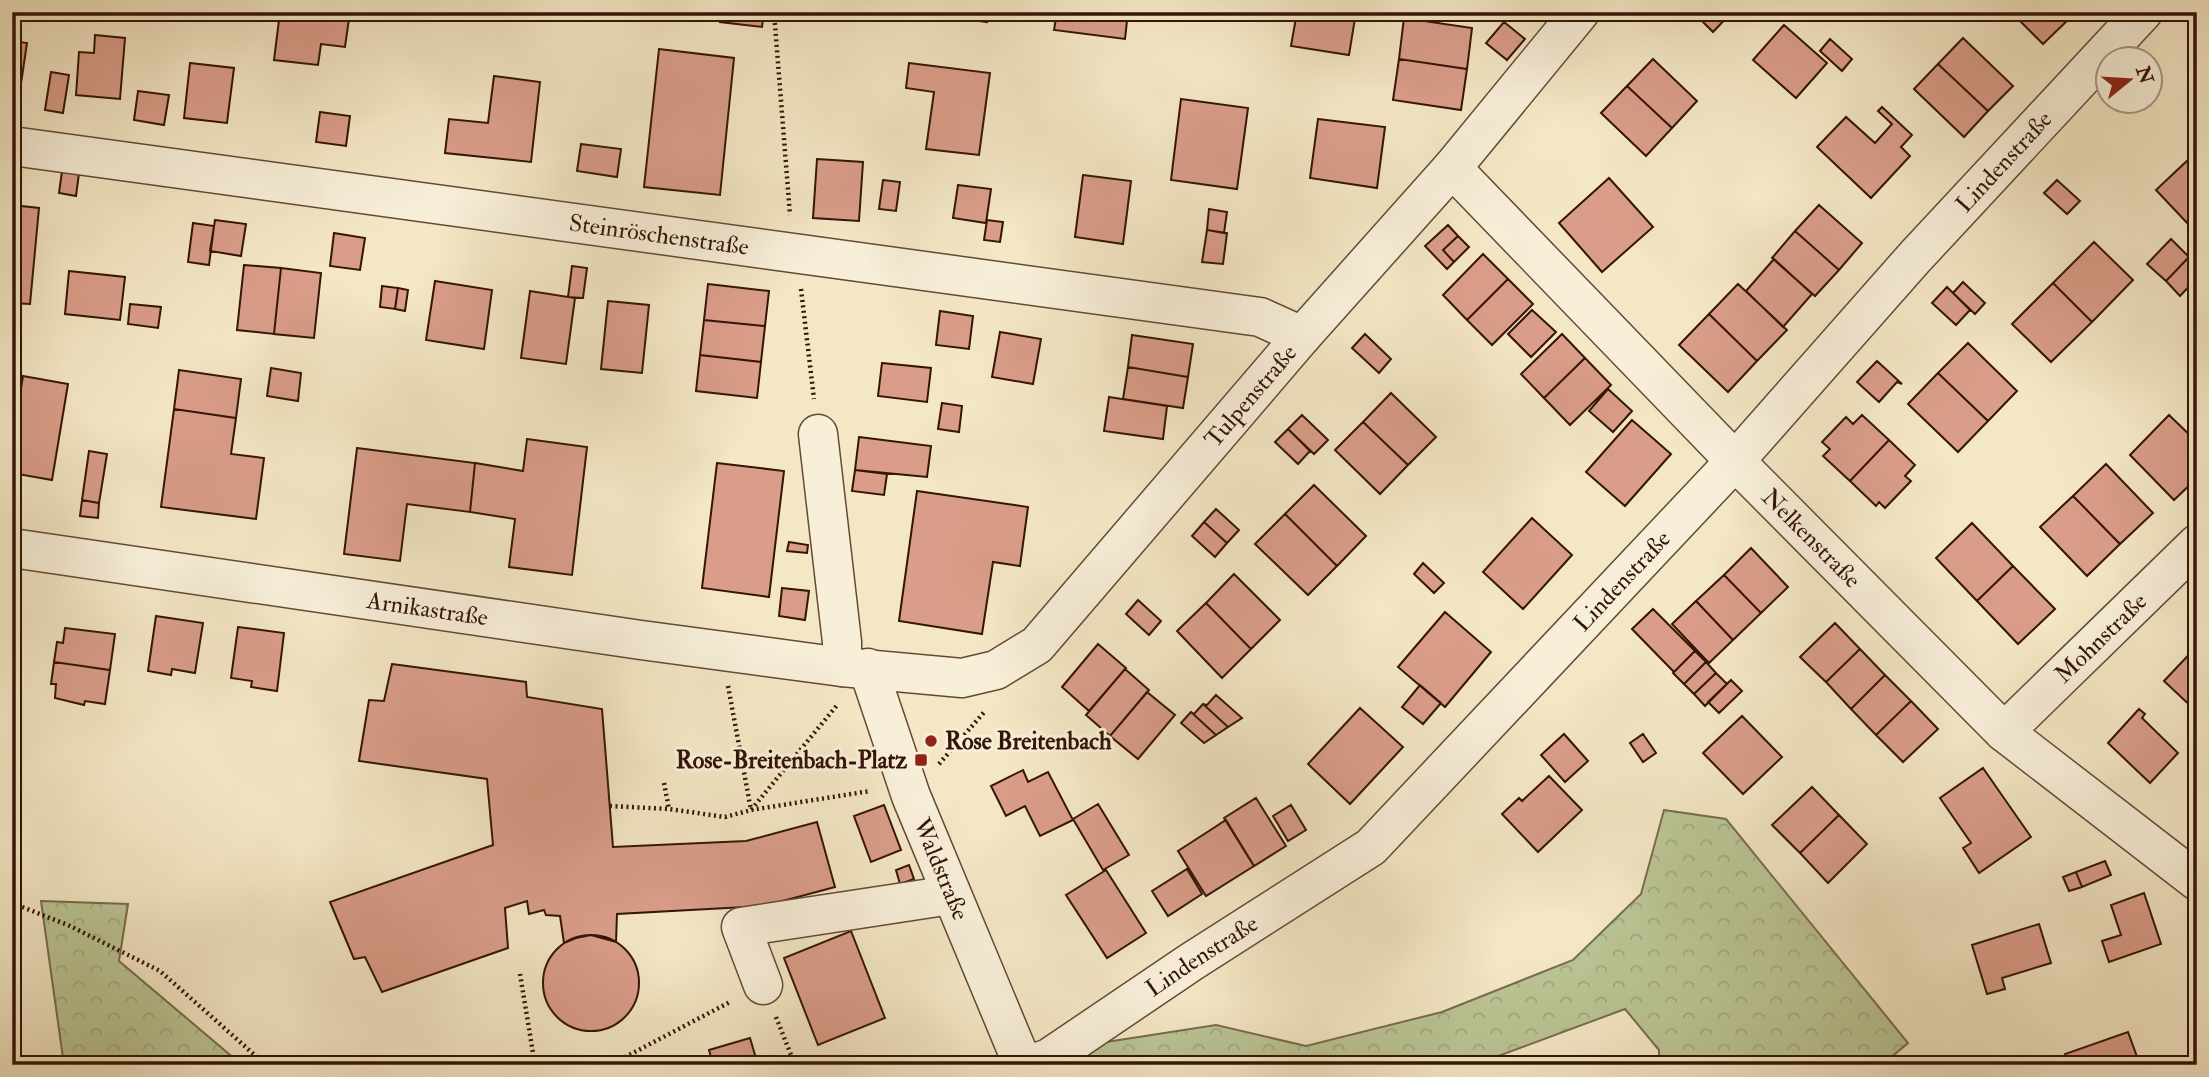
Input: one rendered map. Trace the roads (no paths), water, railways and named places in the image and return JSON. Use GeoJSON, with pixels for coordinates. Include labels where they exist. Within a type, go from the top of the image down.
{"type":"FeatureCollection","features":[{"type":"Feature","properties":{"kind":"street","name":"Tulpenstraße"},"geometry":{"type":"LineString","coordinates":[[852,676],[962,678],[996,670],[1037,645],[1302,336],[1451,169],[1580,12]]}},
{"type":"Feature","properties":{"kind":"street","name":"Lindenstraße"},"geometry":{"type":"LineString","coordinates":[[1029,1065],[1048,1058],[1191,962],[1371,847],[1735,461],[1915,257],[2143,12]]}},
{"type":"Feature","properties":{"kind":"street","name":"Steinröschenstraße"},"geometry":{"type":"LineString","coordinates":[[12,146],[1260,317],[1302,336]]}},
{"type":"Feature","properties":{"kind":"street","name":"Nelkenstraße"},"geometry":{"type":"LineString","coordinates":[[1451,169],[2004,732],[2197,881]]}},
{"type":"Feature","properties":{"kind":"street"},"geometry":{"type":"LineString","coordinates":[[818,435],[842,642],[852,676]]}},
{"type":"Feature","properties":{"kind":"street","name":"Mohnstraße"},"geometry":{"type":"LineString","coordinates":[[2004,732],[2197,544]]}},
{"type":"Feature","properties":{"kind":"street","name":"Arnikastraße"},"geometry":{"type":"LineString","coordinates":[[12,548],[641,640],[852,676]]}},
{"type":"Feature","properties":{"kind":"street","name":"Waldstraße"},"geometry":{"type":"LineString","coordinates":[[852,676],[909,791],[1023,1065]]}},
{"type":"Feature","properties":{"kind":"street"},"geometry":{"type":"LineString","coordinates":[[763,985],[741,927],[951,895]]}},
{"type":"Feature","properties":{"kind":"place","name":"Rose Breitenbach"},"geometry":{"type":"Point","coordinates":[931,741]}},
{"type":"Feature","properties":{"kind":"place","name":"Rose-Breitenbach-Platz"},"geometry":{"type":"Point","coordinates":[921,760]}}]}
